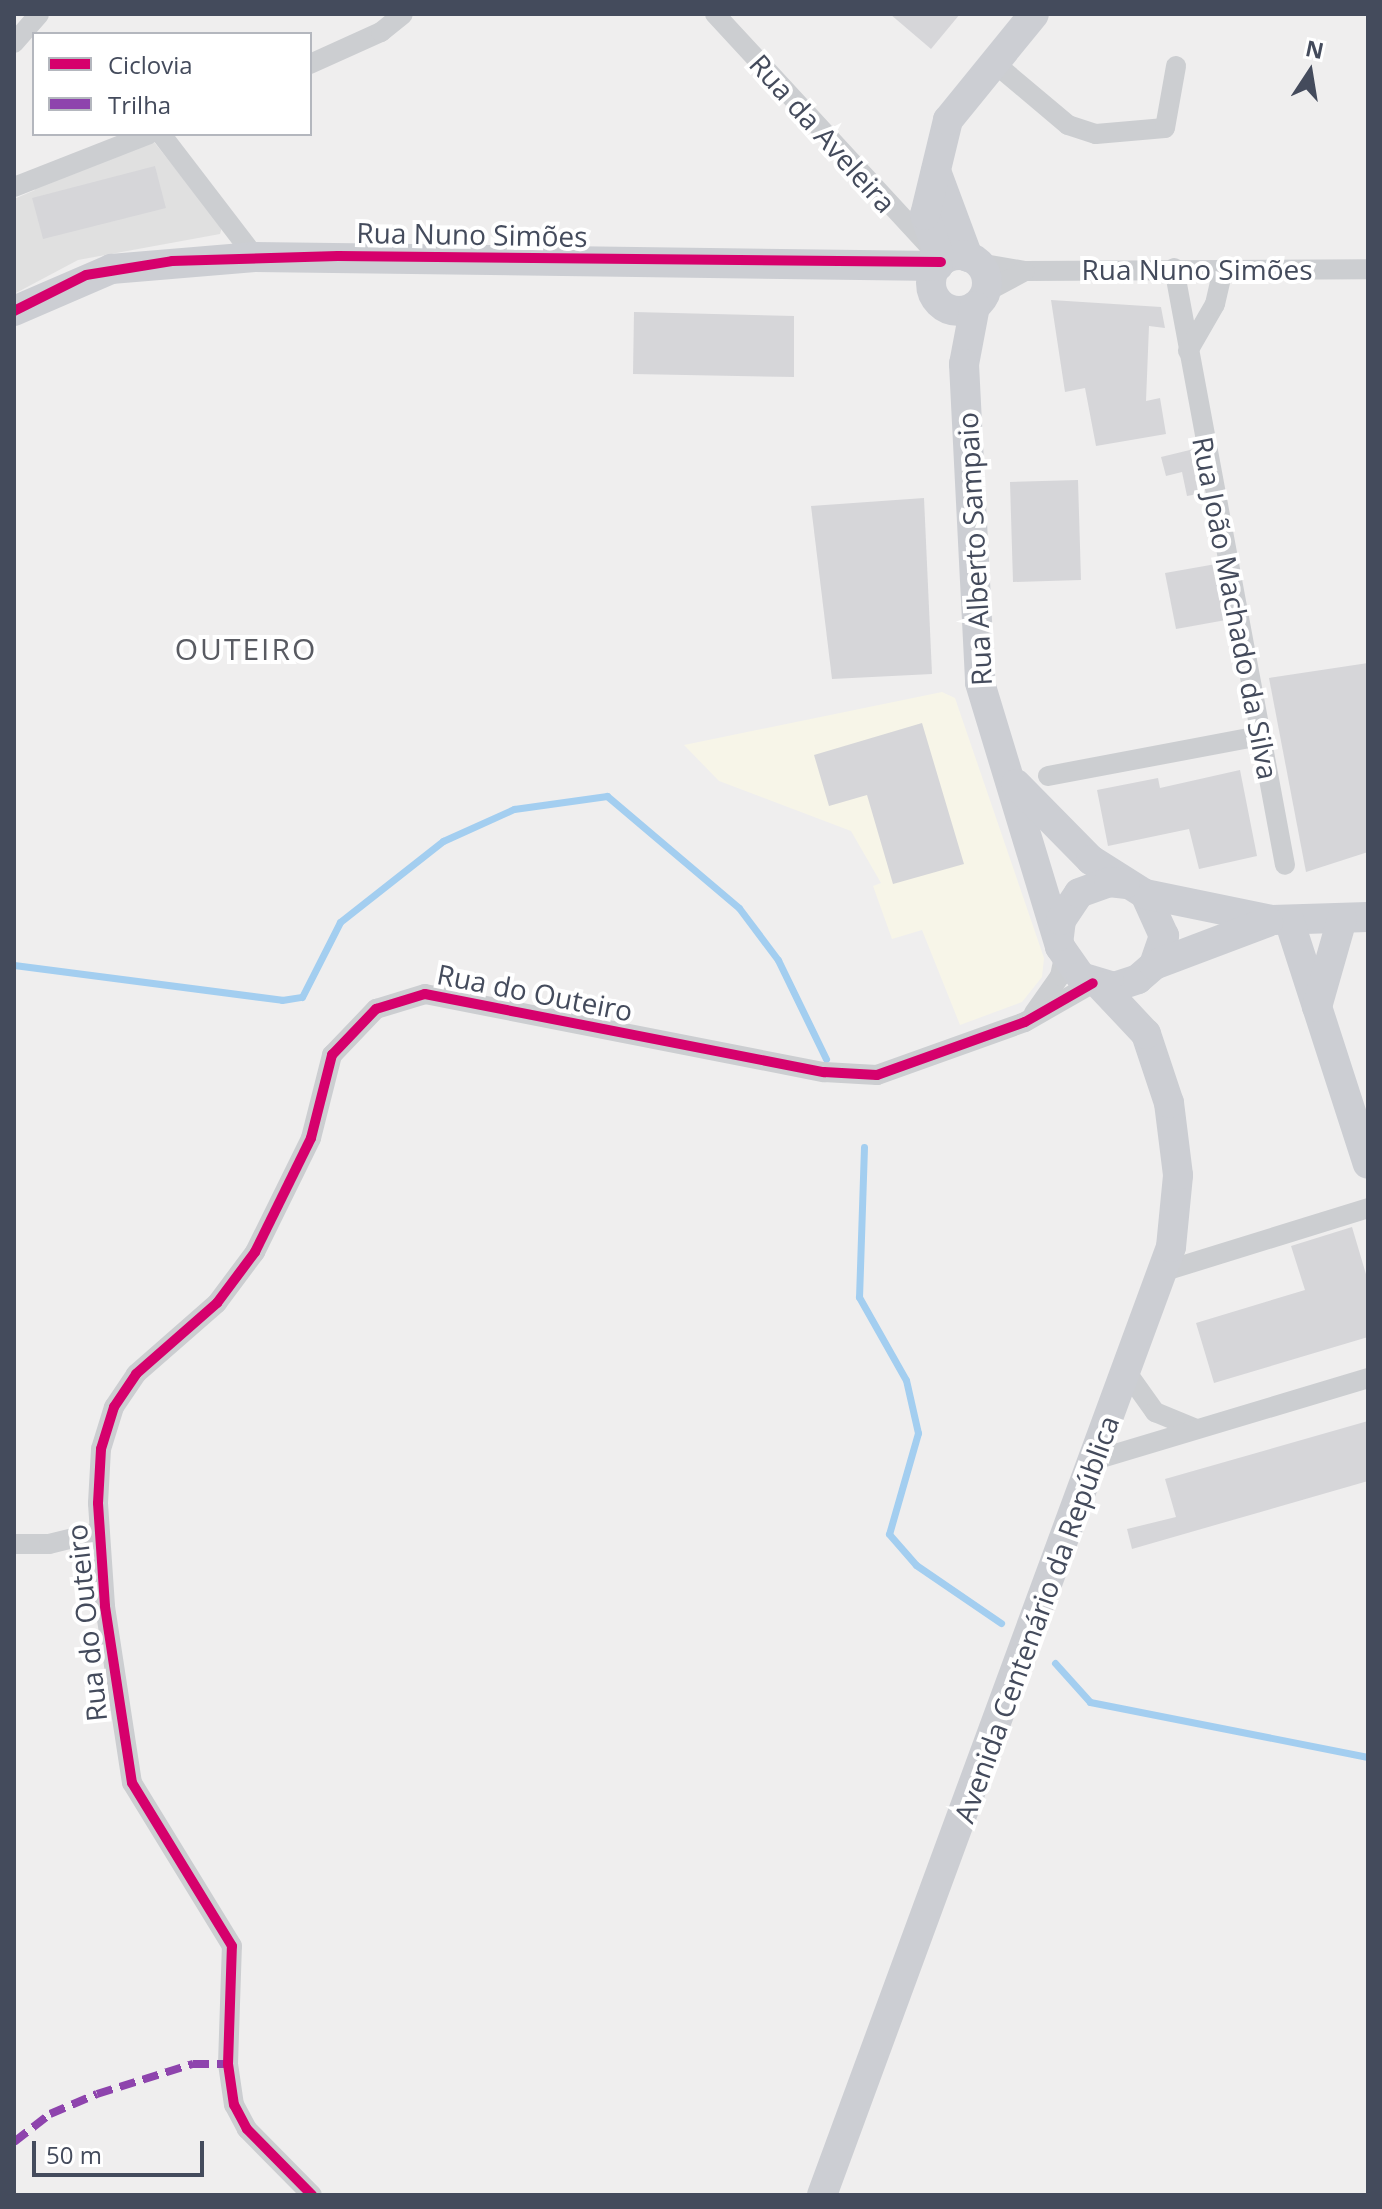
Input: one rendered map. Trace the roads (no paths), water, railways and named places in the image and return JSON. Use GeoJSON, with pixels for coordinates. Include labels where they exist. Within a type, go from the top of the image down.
{"type":"FeatureCollection","features":[{"type":"Feature","properties":{"kind":"street"},"geometry":{"type":"LineString","coordinates":[[14,43],[39,14]]}},
{"type":"Feature","properties":{"kind":"street"},"geometry":{"type":"LineString","coordinates":[[312,63],[381,32],[403,14]]}},
{"type":"Feature","properties":{"kind":"street","name":"Rua da Aveleira"},"geometry":{"type":"LineString","coordinates":[[715,14],[949,268]]}},
{"type":"Feature","properties":{"kind":"street"},"geometry":{"type":"LineString","coordinates":[[883,265],[949,268],[936,169],[948,120],[992,61],[1034,14]]}},
{"type":"Feature","properties":{"kind":"street"},"geometry":{"type":"LineString","coordinates":[[992,61],[1068,125],[1096,134],[1165,128],[1176,66]]}},
{"type":"Feature","properties":{"kind":"street"},"geometry":{"type":"LineString","coordinates":[[14,187],[144,136]]}},
{"type":"Feature","properties":{"kind":"street"},"geometry":{"type":"LineString","coordinates":[[163,136],[255,257]]}},
{"type":"Feature","properties":{"kind":"street","name":"Rua Alberto Sampaio"},"geometry":{"type":"LineString","coordinates":[[936,169],[964,364],[977,660],[1061,946]]}},
{"type":"Feature","properties":{"kind":"street","name":"Rua Nuno Simões"},"geometry":{"type":"LineString","coordinates":[[14,311],[111,269],[255,257],[883,265],[1025,271],[1368,269]]}},
{"type":"Feature","properties":{"kind":"street","name":"Rua Nuno Simões"},"geometry":{"type":"LineString","coordinates":[[949,268],[1025,271]]}},
{"type":"Feature","properties":{"kind":"street","name":"Rua João Machado da Silva"},"geometry":{"type":"LineString","coordinates":[[1174,268],[1285,865]]}},
{"type":"Feature","properties":{"kind":"street"},"geometry":{"type":"LineString","coordinates":[[1188,351],[1215,304],[1223,268]]}},
{"type":"Feature","properties":{"kind":"street"},"geometry":{"type":"LineString","coordinates":[[1048,776],[1260,736]]}},
{"type":"Feature","properties":{"kind":"street","name":"Rua Alberto Sampaio"},"geometry":{"type":"LineString","coordinates":[[1009,777],[1054,825],[1135,889],[1164,936],[1151,969]]}},
{"type":"Feature","properties":{"kind":"street","name":"Rua Alberto Sampaio"},"geometry":{"type":"LineString","coordinates":[[1061,946],[1061,920],[1079,893],[1109,882],[1280,920],[1355,918]]}},
{"type":"Feature","properties":{"kind":"street"},"geometry":{"type":"LineString","coordinates":[[1317,1007],[1355,918]]}},
{"type":"Feature","properties":{"kind":"street"},"geometry":{"type":"LineString","coordinates":[[1280,920],[1317,1007],[1368,1164]]}},
{"type":"Feature","properties":{"kind":"street","name":"Rua Alberto Sampaio"},"geometry":{"type":"LineString","coordinates":[[1097,984],[1126,984],[1151,969],[1280,920]]}},
{"type":"Feature","properties":{"kind":"street"},"geometry":{"type":"LineString","coordinates":[[1061,946],[1097,984]]}},
{"type":"Feature","properties":{"kind":"street","name":"Rua do Outeiro"},"geometry":{"type":"LineString","coordinates":[[1025,1022],[1049,997],[1061,946]]}},
{"type":"Feature","properties":{"kind":"street","name":"Avenida Centenário da República"},"geometry":{"type":"LineString","coordinates":[[822,2195],[1165,1271],[1175,1222],[1177,1153],[1169,1103],[1146,1034],[1151,969]]}},
{"type":"Feature","properties":{"kind":"street","name":"Rua do Outeiro"},"geometry":{"type":"LineString","coordinates":[[312,2195],[247,2129],[234,2105],[228,2064],[232,1946],[132,1783],[98,1532],[101,1449],[124,1388],[239,1276],[311,1138],[332,1055],[392,999],[444,995],[850,1074],[877,1075],[1025,1022],[1097,984]]}},
{"type":"Feature","properties":{"kind":"street","name":"Avenida Centenário da República"},"geometry":{"type":"LineString","coordinates":[[1097,984],[1146,1034]]}},
{"type":"Feature","properties":{"kind":"street"},"geometry":{"type":"LineString","coordinates":[[1165,1271],[1368,1208]]}},
{"type":"Feature","properties":{"kind":"street"},"geometry":{"type":"LineString","coordinates":[[1128,1374],[1155,1412],[1196,1429]]}},
{"type":"Feature","properties":{"kind":"street"},"geometry":{"type":"LineString","coordinates":[[1095,1460],[1368,1378]]}},
{"type":"Feature","properties":{"kind":"street"},"geometry":{"type":"LineString","coordinates":[[14,1544],[49,1544],[98,1532]]}},
{"type":"Feature","properties":{"kind":"waterway"},"geometry":{"type":"LineString","coordinates":[[14,965],[282,1000],[302,997],[340,922],[443,841],[514,809],[607,796],[739,908],[778,960],[826,1059]]}},
{"type":"Feature","properties":{"kind":"waterway"},"geometry":{"type":"LineString","coordinates":[[864,1147],[859,1297],[906,1380],[918,1433],[889,1534],[916,1565],[1001,1623]]}},
{"type":"Feature","properties":{"kind":"waterway"},"geometry":{"type":"LineString","coordinates":[[1055,1663],[1090,1702],[1368,1757]]}},
{"type":"Feature","properties":{"kind":"district","name":"OUTEIRO"},"geometry":{"type":"Point","coordinates":[246,649]}}]}
